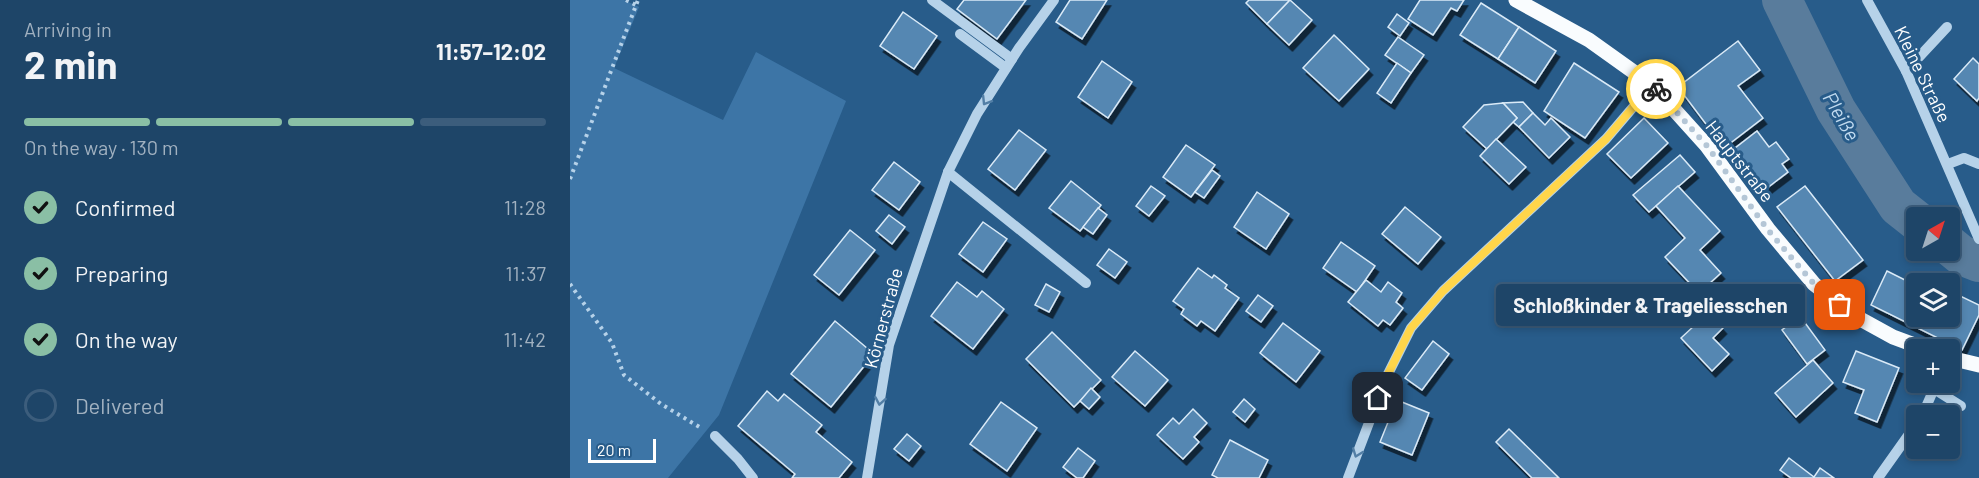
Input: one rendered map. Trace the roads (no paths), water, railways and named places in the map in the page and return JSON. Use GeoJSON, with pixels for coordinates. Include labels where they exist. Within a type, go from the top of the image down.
{"type":"FeatureCollection","features":[{"type":"Feature","properties":{"kind":"main road","name":"Hauptstraße"},"geometry":{"type":"LineString","coordinates":[[1516,0],[1589,40],[1652,85],[1707,146],[1768,230],[1814,284],[1853,315],[1906,342]]}},
{"type":"Feature","properties":{"kind":"main road"},"geometry":{"type":"LineString","coordinates":[[1960,360],[1979,365]]}},
{"type":"Feature","properties":{"kind":"street"},"geometry":{"type":"LineString","coordinates":[[932,0],[1009,64]]}},
{"type":"Feature","properties":{"kind":"street","name":"Körnerstraße"},"geometry":{"type":"LineString","coordinates":[[867,478],[889,345],[948,172],[969,127],[1054,0]]}},
{"type":"Feature","properties":{"kind":"street","name":"Kleine Straße"},"geometry":{"type":"LineString","coordinates":[[1867,0],[1906,71],[1979,239]]}},
{"type":"Feature","properties":{"kind":"street"},"geometry":{"type":"LineString","coordinates":[[1906,71],[1947,27]]}},
{"type":"Feature","properties":{"kind":"street"},"geometry":{"type":"LineString","coordinates":[[960,34],[1009,64]]}},
{"type":"Feature","properties":{"kind":"street"},"geometry":{"type":"LineString","coordinates":[[1348,478],[1386,378],[1411,328],[1443,291],[1606,139],[1652,85]]}},
{"type":"Feature","properties":{"kind":"street"},"geometry":{"type":"LineString","coordinates":[[1948,164],[1964,158],[1979,164]]}},
{"type":"Feature","properties":{"kind":"street"},"geometry":{"type":"LineString","coordinates":[[948,172],[1086,283]]}},
{"type":"Feature","properties":{"kind":"street"},"geometry":{"type":"LineString","coordinates":[[1945,393],[1961,406]]}},
{"type":"Feature","properties":{"kind":"street"},"geometry":{"type":"LineString","coordinates":[[715,436],[753,478]]}},
{"type":"Feature","properties":{"kind":"street"},"geometry":{"type":"LineString","coordinates":[[1878,478],[1906,439]]}},
{"type":"Feature","properties":{"kind":"waterway","name":"Pleiße"},"geometry":{"type":"LineString","coordinates":[[1782,0],[1836,110],[1898,206],[1906,212]]}},
{"type":"Feature","properties":{"kind":"waterway","name":"Pleiße"},"geometry":{"type":"LineString","coordinates":[[1960,254],[1979,262]]}},
{"type":"Feature","properties":{"kind":"place","name":"Schloßkinder & Trageliesschen"},"geometry":{"type":"Point","coordinates":[1840,305]}}]}
